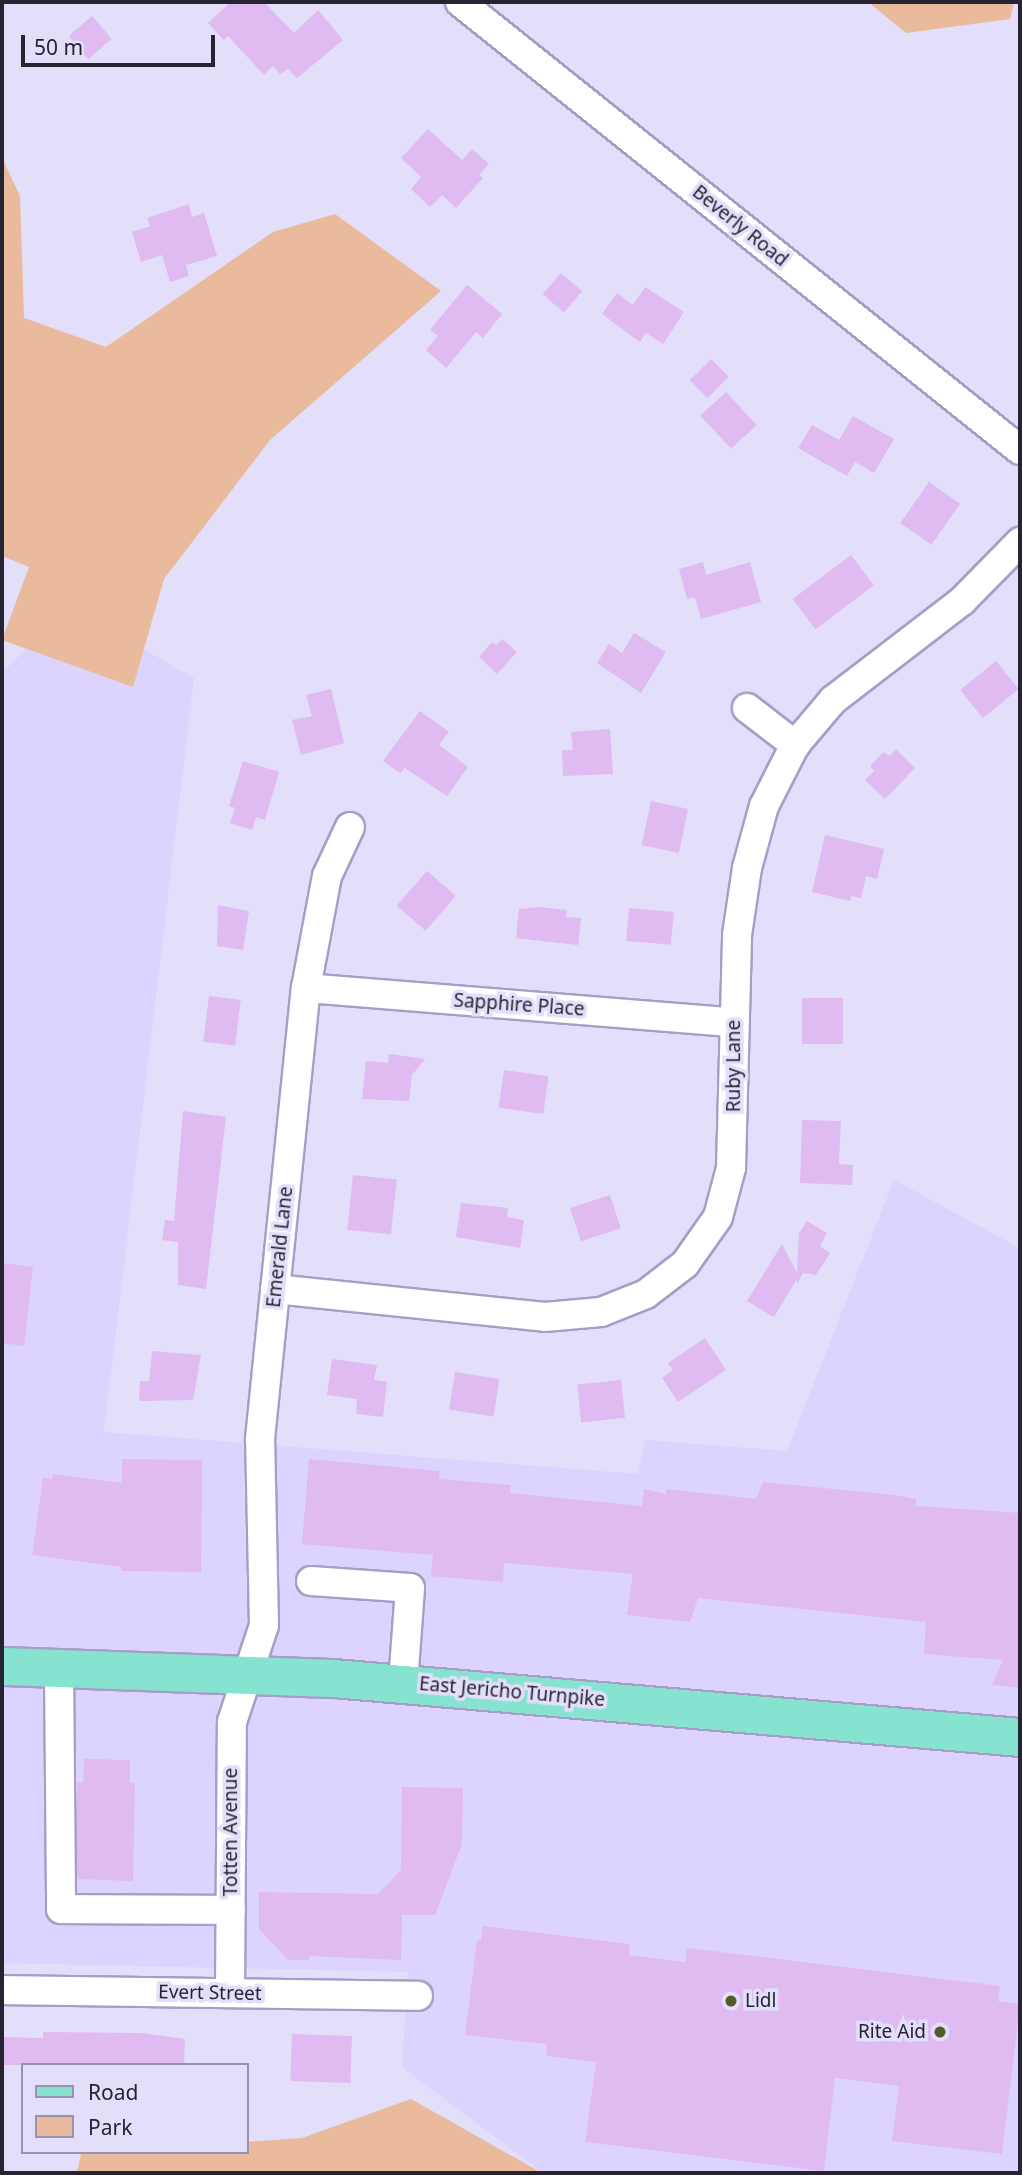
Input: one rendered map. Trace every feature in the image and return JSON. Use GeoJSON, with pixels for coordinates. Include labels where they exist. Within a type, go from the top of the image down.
{"type":"FeatureCollection","features":[{"type":"Feature","properties":{"kind":"main road","name":"East Jericho Turnpike"},"geometry":{"type":"LineString","coordinates":[[2,1666],[248,1672],[1020,1737]]}},
{"type":"Feature","properties":{"kind":"street","name":"Beverly Road"},"geometry":{"type":"LineString","coordinates":[[460,2],[1020,450]]}},
{"type":"Feature","properties":{"kind":"street","name":"Ruby Lane"},"geometry":{"type":"LineString","coordinates":[[275,1289],[545,1317],[601,1312],[646,1294],[685,1264],[718,1217],[731,1168],[732,1022],[747,868],[764,806],[795,745],[833,700],[962,601],[1020,542]]}},
{"type":"Feature","properties":{"kind":"street"},"geometry":{"type":"LineString","coordinates":[[747,708],[795,745]]}},
{"type":"Feature","properties":{"kind":"street","name":"Emerald Lane"},"geometry":{"type":"LineString","coordinates":[[248,1672],[264,1625],[260,1439],[306,988],[327,876],[350,827]]}},
{"type":"Feature","properties":{"kind":"street","name":"Sapphire Place"},"geometry":{"type":"LineString","coordinates":[[306,988],[732,1022]]}},
{"type":"Feature","properties":{"kind":"street"},"geometry":{"type":"LineString","coordinates":[[311,1581],[410,1588],[403,1684]]}},
{"type":"Feature","properties":{"kind":"street"},"geometry":{"type":"LineString","coordinates":[[59,1667],[61,1909],[231,1910]]}},
{"type":"Feature","properties":{"kind":"street","name":"Totten Avenue"},"geometry":{"type":"LineString","coordinates":[[230,1993],[232,1722],[248,1672]]}},
{"type":"Feature","properties":{"kind":"street","name":"Evert Street"},"geometry":{"type":"LineString","coordinates":[[2,1990],[418,1996]]}},
{"type":"Feature","properties":{"kind":"shaded area"},"geometry":{"type":"Polygon","coordinates":[[[69,606],[194,678],[104,1432],[638,1474],[645,1440],[787,1451],[894,1180],[1020,1248],[1020,2173],[543,2173],[402,2067],[408,1972],[2,1963],[2,673],[69,606]]]}},
{"type":"Feature","properties":{"kind":"green space"},"geometry":{"type":"Polygon","coordinates":[[[868,2],[1014,2],[1010,19],[906,33],[868,2]]]}},
{"type":"Feature","properties":{"kind":"green space"},"geometry":{"type":"Polygon","coordinates":[[[2,158],[20,196],[24,318],[106,347],[273,232],[335,214],[441,291],[270,440],[164,579],[133,687],[2,640],[29,567],[2,556],[2,158]]]}},
{"type":"Feature","properties":{"kind":"green space"},"geometry":{"type":"Polygon","coordinates":[[[411,2099],[542,2173],[77,2173],[81,2154],[248,2154],[248,2142],[302,2138],[411,2099]]]}},
{"type":"Feature","properties":{"kind":"building"},"geometry":{"type":"Polygon","coordinates":[[[231,2],[264,2],[294,33],[318,10],[343,40],[297,78],[288,69],[280,74],[273,66],[264,75],[228,36],[224,40],[208,23],[231,2]]]}},
{"type":"Feature","properties":{"kind":"building"},"geometry":{"type":"Polygon","coordinates":[[[92,16],[112,39],[88,59],[69,36],[92,16]]]}},
{"type":"Feature","properties":{"kind":"building"},"geometry":{"type":"Polygon","coordinates":[[[428,129],[462,160],[472,149],[489,164],[479,175],[483,178],[456,208],[442,195],[430,207],[411,189],[421,177],[401,158],[428,129]]]}},
{"type":"Feature","properties":{"kind":"building"},"geometry":{"type":"Polygon","coordinates":[[[189,204],[192,217],[204,213],[217,256],[186,265],[189,276],[170,282],[162,255],[141,262],[132,232],[150,226],[147,218],[189,204]]]}},
{"type":"Feature","properties":{"kind":"building"},"geometry":{"type":"Polygon","coordinates":[[[561,273],[582,291],[564,313],[543,294],[561,273]]]}},
{"type":"Feature","properties":{"kind":"building"},"geometry":{"type":"Polygon","coordinates":[[[467,285],[502,314],[483,338],[476,332],[446,368],[426,350],[438,336],[430,330],[467,285]]]}},
{"type":"Feature","properties":{"kind":"building"},"geometry":{"type":"Polygon","coordinates":[[[645,287],[684,312],[663,344],[646,333],[640,342],[602,314],[617,293],[633,305],[645,287]]]}},
{"type":"Feature","properties":{"kind":"building"},"geometry":{"type":"Polygon","coordinates":[[[711,359],[729,377],[707,398],[690,380],[711,359]]]}},
{"type":"Feature","properties":{"kind":"building"},"geometry":{"type":"Polygon","coordinates":[[[726,392],[757,425],[731,449],[700,416],[726,392]]]}},
{"type":"Feature","properties":{"kind":"building"},"geometry":{"type":"Polygon","coordinates":[[[853,416],[894,439],[874,473],[855,462],[847,476],[798,448],[812,425],[839,440],[853,416]]]}},
{"type":"Feature","properties":{"kind":"building"},"geometry":{"type":"Polygon","coordinates":[[[929,482],[960,504],[931,545],[900,523],[929,482]]]}},
{"type":"Feature","properties":{"kind":"building"},"geometry":{"type":"Polygon","coordinates":[[[851,555],[874,585],[816,629],[793,599],[851,555]]]}},
{"type":"Feature","properties":{"kind":"building"},"geometry":{"type":"Polygon","coordinates":[[[703,562],[706,575],[750,562],[761,602],[701,619],[695,597],[687,599],[679,569],[703,562]]]}},
{"type":"Feature","properties":{"kind":"building"},"geometry":{"type":"Polygon","coordinates":[[[634,633],[666,652],[641,693],[597,663],[609,644],[622,653],[634,633]]]}},
{"type":"Feature","properties":{"kind":"building"},"geometry":{"type":"Polygon","coordinates":[[[502,639],[517,652],[497,674],[479,657],[492,642],[496,645],[502,639]]]}},
{"type":"Feature","properties":{"kind":"building"},"geometry":{"type":"Polygon","coordinates":[[[996,661],[1019,689],[983,718],[960,690],[996,661]]]}},
{"type":"Feature","properties":{"kind":"building"},"geometry":{"type":"Polygon","coordinates":[[[331,689],[344,743],[301,755],[292,720],[312,716],[306,695],[331,689]]]}},
{"type":"Feature","properties":{"kind":"building"},"geometry":{"type":"Polygon","coordinates":[[[420,711],[449,732],[439,745],[468,767],[447,796],[405,768],[400,773],[383,761],[420,711]]]}},
{"type":"Feature","properties":{"kind":"building"},"geometry":{"type":"Polygon","coordinates":[[[610,729],[613,774],[563,776],[562,750],[573,750],[571,732],[610,729]]]}},
{"type":"Feature","properties":{"kind":"building"},"geometry":{"type":"Polygon","coordinates":[[[896,749],[915,768],[885,799],[865,780],[874,771],[870,766],[883,752],[890,756],[896,749]]]}},
{"type":"Feature","properties":{"kind":"building"},"geometry":{"type":"Polygon","coordinates":[[[243,761],[279,772],[265,820],[256,817],[252,830],[230,823],[235,808],[229,806],[243,761]]]}},
{"type":"Feature","properties":{"kind":"building"},"geometry":{"type":"Polygon","coordinates":[[[651,801],[688,809],[679,853],[642,845],[651,801]]]}},
{"type":"Feature","properties":{"kind":"building"},"geometry":{"type":"Polygon","coordinates":[[[825,835],[884,849],[877,879],[866,876],[861,898],[852,896],[850,901],[812,892],[825,835]]]}},
{"type":"Feature","properties":{"kind":"building"},"geometry":{"type":"Polygon","coordinates":[[[427,871],[456,896],[426,931],[397,906],[427,871]]]}},
{"type":"Feature","properties":{"kind":"building"},"geometry":{"type":"Polygon","coordinates":[[[218,905],[249,911],[243,950],[217,946],[218,905]]]}},
{"type":"Feature","properties":{"kind":"building"},"geometry":{"type":"Polygon","coordinates":[[[540,907],[567,910],[566,917],[581,918],[578,945],[516,938],[519,909],[540,907]]]}},
{"type":"Feature","properties":{"kind":"building"},"geometry":{"type":"Polygon","coordinates":[[[629,908],[674,912],[671,945],[626,941],[629,908]]]}},
{"type":"Feature","properties":{"kind":"building"},"geometry":{"type":"Polygon","coordinates":[[[209,996],[241,1000],[235,1046],[203,1042],[209,996]]]}},
{"type":"Feature","properties":{"kind":"building"},"geometry":{"type":"Polygon","coordinates":[[[802,998],[843,998],[843,1044],[802,1044],[802,998]]]}},
{"type":"Feature","properties":{"kind":"building"},"geometry":{"type":"Polygon","coordinates":[[[389,1054],[425,1059],[412,1075],[409,1101],[362,1099],[366,1061],[388,1063],[389,1054]]]}},
{"type":"Feature","properties":{"kind":"building"},"geometry":{"type":"Polygon","coordinates":[[[504,1070],[549,1076],[543,1114],[499,1108],[504,1070]]]}},
{"type":"Feature","properties":{"kind":"building"},"geometry":{"type":"Polygon","coordinates":[[[183,1111],[226,1117],[206,1289],[178,1285],[178,1242],[162,1240],[165,1220],[174,1221],[183,1111]]]}},
{"type":"Feature","properties":{"kind":"building"},"geometry":{"type":"Polygon","coordinates":[[[802,1120],[841,1121],[839,1164],[853,1165],[852,1185],[800,1183],[802,1120]]]}},
{"type":"Feature","properties":{"kind":"building"},"geometry":{"type":"Polygon","coordinates":[[[353,1175],[397,1180],[391,1234],[347,1230],[353,1175]]]}},
{"type":"Feature","properties":{"kind":"building"},"geometry":{"type":"Polygon","coordinates":[[[610,1195],[621,1228],[581,1241],[570,1208],[610,1195]]]}},
{"type":"Feature","properties":{"kind":"building"},"geometry":{"type":"Polygon","coordinates":[[[461,1203],[508,1208],[507,1217],[524,1220],[520,1248],[456,1237],[461,1203]]]}},
{"type":"Feature","properties":{"kind":"building"},"geometry":{"type":"Polygon","coordinates":[[[807,1221],[827,1233],[820,1246],[830,1253],[816,1275],[803,1273],[797,1284],[797,1279],[774,1317],[747,1301],[782,1244],[797,1273],[799,1233],[807,1221]]]}},
{"type":"Feature","properties":{"kind":"building"},"geometry":{"type":"Polygon","coordinates":[[[2,1263],[33,1267],[24,1346],[2,1343],[2,1263]]]}},
{"type":"Feature","properties":{"kind":"building"},"geometry":{"type":"Polygon","coordinates":[[[705,1338],[726,1370],[678,1402],[662,1378],[673,1370],[668,1363],[705,1338]]]}},
{"type":"Feature","properties":{"kind":"building"},"geometry":{"type":"Polygon","coordinates":[[[152,1351],[201,1355],[193,1400],[139,1401],[140,1381],[149,1381],[152,1351]]]}},
{"type":"Feature","properties":{"kind":"building"},"geometry":{"type":"Polygon","coordinates":[[[332,1359],[377,1365],[374,1380],[387,1382],[383,1417],[356,1414],[357,1399],[327,1395],[332,1359]]]}},
{"type":"Feature","properties":{"kind":"building"},"geometry":{"type":"Polygon","coordinates":[[[455,1372],[499,1379],[494,1417],[449,1410],[455,1372]]]}},
{"type":"Feature","properties":{"kind":"building"},"geometry":{"type":"Polygon","coordinates":[[[621,1380],[625,1418],[581,1422],[577,1385],[621,1380]]]}},
{"type":"Feature","properties":{"kind":"building"},"geometry":{"type":"Polygon","coordinates":[[[122,1459],[202,1460],[201,1572],[121,1571],[121,1567],[32,1555],[43,1478],[52,1479],[53,1474],[122,1483],[122,1459]]]}},
{"type":"Feature","properties":{"kind":"building"},"geometry":{"type":"Polygon","coordinates":[[[309,1459],[440,1471],[439,1479],[511,1485],[510,1493],[642,1506],[644,1489],[666,1494],[666,1489],[756,1499],[763,1482],[895,1495],[916,1499],[916,1506],[1020,1513],[1020,1688],[992,1685],[1003,1660],[924,1654],[926,1622],[698,1598],[690,1622],[627,1615],[633,1574],[504,1563],[503,1582],[431,1576],[433,1555],[302,1544],[309,1459]]]}},
{"type":"Feature","properties":{"kind":"building"},"geometry":{"type":"Polygon","coordinates":[[[84,1759],[130,1760],[130,1783],[135,1783],[133,1881],[77,1879],[77,1782],[83,1783],[84,1759]]]}},
{"type":"Feature","properties":{"kind":"building"},"geometry":{"type":"Polygon","coordinates":[[[402,1787],[463,1788],[462,1844],[435,1915],[402,1915],[401,1960],[309,1956],[309,1960],[288,1960],[259,1929],[259,1892],[378,1894],[401,1870],[402,1787]]]}},
{"type":"Feature","properties":{"kind":"building"},"geometry":{"type":"Polygon","coordinates":[[[483,1926],[630,1944],[629,1955],[685,1962],[687,1948],[1000,1986],[998,2001],[1020,2004],[1002,2154],[892,2141],[899,2086],[835,2078],[824,2171],[585,2142],[596,2062],[546,2056],[547,2044],[465,2035],[477,1940],[481,1941],[483,1926]]]}},
{"type":"Feature","properties":{"kind":"building"},"geometry":{"type":"Polygon","coordinates":[[[43,2032],[141,2033],[185,2039],[184,2063],[2,2065],[2,2037],[43,2038],[43,2032]]]}},
{"type":"Feature","properties":{"kind":"building"},"geometry":{"type":"Polygon","coordinates":[[[292,2034],[352,2036],[350,2083],[290,2081],[292,2034]]]}},
{"type":"Feature","properties":{"kind":"place","name":"Lidl"},"geometry":{"type":"Point","coordinates":[731,2001]}},
{"type":"Feature","properties":{"kind":"place","name":"Rite Aid"},"geometry":{"type":"Point","coordinates":[940,2032]}}]}
